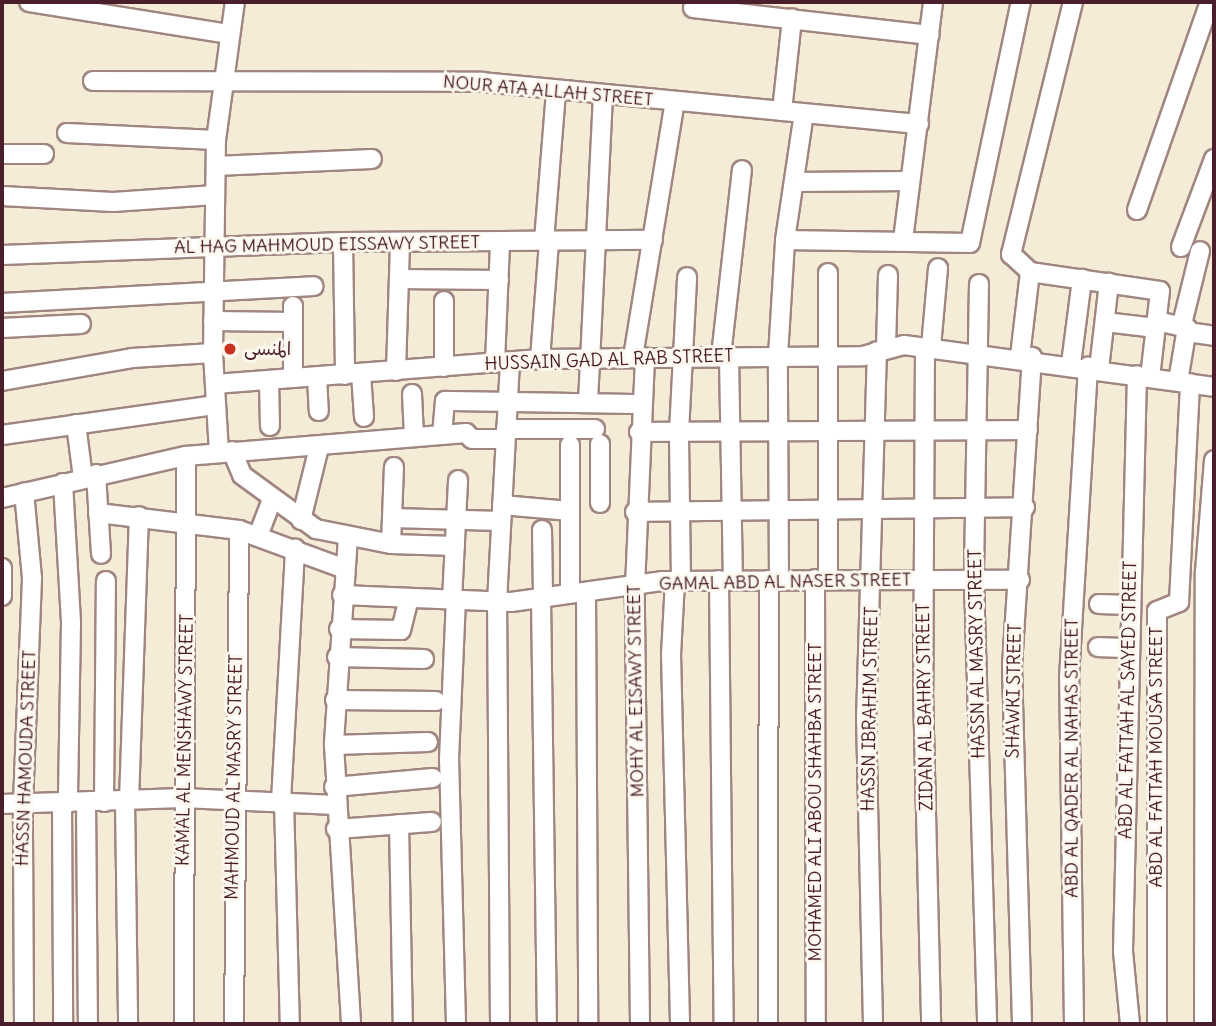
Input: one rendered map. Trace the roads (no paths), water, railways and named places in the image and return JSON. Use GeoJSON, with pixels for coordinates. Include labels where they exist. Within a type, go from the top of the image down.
{"type":"FeatureCollection","features":[{"type":"Feature","properties":{"kind":"street"},"geometry":{"type":"LineString","coordinates":[[29,2],[228,34]]}},
{"type":"Feature","properties":{"kind":"street"},"geometry":{"type":"LineString","coordinates":[[235,2],[221,83],[216,140],[213,353],[216,405],[226,451],[242,475],[302,520],[348,537],[391,544],[455,546]]}},
{"type":"Feature","properties":{"kind":"street"},"geometry":{"type":"LineString","coordinates":[[903,240],[933,2]]}},
{"type":"Feature","properties":{"kind":"street"},"geometry":{"type":"LineString","coordinates":[[785,240],[903,240],[966,244],[975,237],[1021,2]]}},
{"type":"Feature","properties":{"kind":"street"},"geometry":{"type":"LineString","coordinates":[[1073,2],[1011,254],[1030,272],[1109,283],[1105,322],[1086,367]]}},
{"type":"Feature","properties":{"kind":"street"},"geometry":{"type":"LineString","coordinates":[[1137,210],[1210,2]]}},
{"type":"Feature","properties":{"kind":"street"},"geometry":{"type":"LineString","coordinates":[[694,8],[929,35]]}},
{"type":"Feature","properties":{"kind":"street"},"geometry":{"type":"LineString","coordinates":[[782,111],[792,19]]}},
{"type":"Feature","properties":{"kind":"street","name":"NOUR ATA ALLAH STREET"},"geometry":{"type":"LineString","coordinates":[[93,81],[449,82],[919,124]]}},
{"type":"Feature","properties":{"kind":"street"},"geometry":{"type":"LineString","coordinates":[[540,359],[556,91]]}},
{"type":"Feature","properties":{"kind":"street"},"geometry":{"type":"LineString","coordinates":[[588,402],[603,95]]}},
{"type":"Feature","properties":{"kind":"street","name":"MOHY AL EISAWY STREET"},"geometry":{"type":"LineString","coordinates":[[640,1024],[635,587],[635,512],[641,404],[639,357],[653,240],[675,102]]}},
{"type":"Feature","properties":{"kind":"street"},"geometry":{"type":"LineString","coordinates":[[768,1024],[764,663],[779,509],[778,356],[785,240],[804,113]]}},
{"type":"Feature","properties":{"kind":"street"},"geometry":{"type":"LineString","coordinates":[[67,133],[216,140]]}},
{"type":"Feature","properties":{"kind":"street"},"geometry":{"type":"LineString","coordinates":[[2,154],[44,154]]}},
{"type":"Feature","properties":{"kind":"street"},"geometry":{"type":"LineString","coordinates":[[216,166],[372,159]]}},
{"type":"Feature","properties":{"kind":"street"},"geometry":{"type":"LineString","coordinates":[[1184,382],[1185,328],[1207,252],[1174,246],[1214,159]]}},
{"type":"Feature","properties":{"kind":"street"},"geometry":{"type":"LineString","coordinates":[[724,1024],[729,432],[725,356],[742,170]]}},
{"type":"Feature","properties":{"kind":"street"},"geometry":{"type":"LineString","coordinates":[[794,181],[910,181]]}},
{"type":"Feature","properties":{"kind":"street"},"geometry":{"type":"LineString","coordinates":[[2,196],[113,202],[215,195]]}},
{"type":"Feature","properties":{"kind":"street","name":"AL HAG MAHMOUD EISSAWY STREET"},"geometry":{"type":"LineString","coordinates":[[2,255],[343,242],[653,240]]}},
{"type":"Feature","properties":{"kind":"street"},"geometry":{"type":"LineString","coordinates":[[343,242],[353,374],[364,416]]}},
{"type":"Feature","properties":{"kind":"street"},"geometry":{"type":"LineString","coordinates":[[396,371],[400,242]]}},
{"type":"Feature","properties":{"kind":"street"},"geometry":{"type":"LineString","coordinates":[[500,242],[502,362],[508,399],[497,602],[500,1024]]}},
{"type":"Feature","properties":{"kind":"street","name":"ZIDAN AL BAHRY STREET"},"geometry":{"type":"LineString","coordinates":[[931,1024],[924,507],[928,347],[938,268]]}},
{"type":"Feature","properties":{"kind":"street","name":"SHAWKI STREET"},"geometry":{"type":"LineString","coordinates":[[1021,1024],[1012,666],[1025,507],[1028,430],[1026,357],[1030,272]]}},
{"type":"Feature","properties":{"kind":"street","name":"MOHAMED ALI ABOU SHAHBA STREET"},"geometry":{"type":"LineString","coordinates":[[816,1024],[822,579],[828,508],[828,273]]}},
{"type":"Feature","properties":{"kind":"street","name":"HASSN IBRAHIM STREET"},"geometry":{"type":"LineString","coordinates":[[873,1024],[866,720],[877,431],[888,275]]}},
{"type":"Feature","properties":{"kind":"street"},"geometry":{"type":"LineString","coordinates":[[680,1024],[671,654],[678,581],[678,432],[687,277]]}},
{"type":"Feature","properties":{"kind":"street"},"geometry":{"type":"LineString","coordinates":[[399,279],[499,280]]}},
{"type":"Feature","properties":{"kind":"street","name":"ABD AL QADER AL NAHAS STREET"},"geometry":{"type":"LineString","coordinates":[[1074,1024],[1069,678],[1086,367],[1083,279]]}},
{"type":"Feature","properties":{"kind":"street","name":"ABD AL FATTAH AL SAYED STREET"},"geometry":{"type":"LineString","coordinates":[[1109,283],[1160,290],[1157,325],[1143,376],[1130,605],[1123,951],[1130,1024]]}},
{"type":"Feature","properties":{"kind":"street","name":"HASSN AL MASRY STREET"},"geometry":{"type":"LineString","coordinates":[[979,284],[974,581],[987,1024]]}},
{"type":"Feature","properties":{"kind":"street"},"geometry":{"type":"LineString","coordinates":[[2,303],[314,286]]}},
{"type":"Feature","properties":{"kind":"street"},"geometry":{"type":"LineString","coordinates":[[444,301],[444,368]]}},
{"type":"Feature","properties":{"kind":"street"},"geometry":{"type":"LineString","coordinates":[[214,321],[293,314],[293,378]]}},
{"type":"Feature","properties":{"kind":"street"},"geometry":{"type":"LineString","coordinates":[[1105,322],[1185,328],[1213,334]]}},
{"type":"Feature","properties":{"kind":"street"},"geometry":{"type":"LineString","coordinates":[[2,328],[81,324]]}},
{"type":"Feature","properties":{"kind":"street","name":"HUSSAIN GAD AL RAB STREET"},"geometry":{"type":"LineString","coordinates":[[215,384],[540,359],[828,355],[928,347],[1026,357],[1214,387]]}},
{"type":"Feature","properties":{"kind":"street"},"geometry":{"type":"LineString","coordinates":[[2,382],[132,358],[213,353]]}},
{"type":"Feature","properties":{"kind":"street"},"geometry":{"type":"LineString","coordinates":[[317,377],[319,411]]}},
{"type":"Feature","properties":{"kind":"street"},"geometry":{"type":"LineString","coordinates":[[269,380],[270,426]]}},
{"type":"Feature","properties":{"kind":"street","name":"ABD AL FATTAH MOUSA STREET"},"geometry":{"type":"LineString","coordinates":[[1157,1024],[1157,611],[1179,602],[1184,382]]}},
{"type":"Feature","properties":{"kind":"street"},"geometry":{"type":"LineString","coordinates":[[412,394],[414,437]]}},
{"type":"Feature","properties":{"kind":"street"},"geometry":{"type":"LineString","coordinates":[[442,435],[444,401],[508,399],[641,404]]}},
{"type":"Feature","properties":{"kind":"street"},"geometry":{"type":"LineString","coordinates":[[2,435],[216,405]]}},
{"type":"Feature","properties":{"kind":"street"},"geometry":{"type":"LineString","coordinates":[[76,424],[98,513],[101,554]]}},
{"type":"Feature","properties":{"kind":"street"},"geometry":{"type":"LineString","coordinates":[[639,432],[1028,430]]}},
{"type":"Feature","properties":{"kind":"street"},"geometry":{"type":"LineString","coordinates":[[2,498],[186,456],[442,435],[506,434],[598,437],[600,503]]}},
{"type":"Feature","properties":{"kind":"street"},"geometry":{"type":"LineString","coordinates":[[570,444],[570,511],[578,593],[588,1024]]}},
{"type":"Feature","properties":{"kind":"street"},"geometry":{"type":"LineString","coordinates":[[302,520],[318,447]]}},
{"type":"Feature","properties":{"kind":"street","name":"KAMAL AL MENSHAWY STREET"},"geometry":{"type":"LineString","coordinates":[[184,1024],[183,798],[188,521],[186,456]]}},
{"type":"Feature","properties":{"kind":"street"},"geometry":{"type":"LineString","coordinates":[[391,544],[394,467]]}},
{"type":"Feature","properties":{"kind":"street"},"geometry":{"type":"LineString","coordinates":[[1204,1024],[1210,553],[1214,468]]}},
{"type":"Feature","properties":{"kind":"street"},"geometry":{"type":"LineString","coordinates":[[456,1024],[449,759],[458,480]]}},
{"type":"Feature","properties":{"kind":"street"},"geometry":{"type":"LineString","coordinates":[[571,480],[600,480]]}},
{"type":"Feature","properties":{"kind":"street"},"geometry":{"type":"LineString","coordinates":[[63,483],[71,623],[65,803],[63,1024]]}},
{"type":"Feature","properties":{"kind":"street","name":"HASSN HAMOUDA STREET"},"geometry":{"type":"LineString","coordinates":[[24,492],[32,578],[23,803],[24,1024]]}},
{"type":"Feature","properties":{"kind":"street"},"geometry":{"type":"LineString","coordinates":[[258,536],[272,500]]}},
{"type":"Feature","properties":{"kind":"street"},"geometry":{"type":"LineString","coordinates":[[635,512],[1025,507]]}},
{"type":"Feature","properties":{"kind":"street"},"geometry":{"type":"LineString","coordinates":[[392,518],[456,520],[502,513],[570,511]]}},
{"type":"Feature","properties":{"kind":"street"},"geometry":{"type":"LineString","coordinates":[[98,513],[188,521],[239,530],[295,548],[345,569]]}},
{"type":"Feature","properties":{"kind":"street"},"geometry":{"type":"LineString","coordinates":[[128,1024],[127,801],[139,516]]}},
{"type":"Feature","properties":{"kind":"street","name":"MAHMOUD AL MASRY STREET"},"geometry":{"type":"LineString","coordinates":[[234,1024],[232,799],[239,530]]}},
{"type":"Feature","properties":{"kind":"street"},"geometry":{"type":"LineString","coordinates":[[542,530],[547,1024]]}},
{"type":"Feature","properties":{"kind":"street"},"geometry":{"type":"LineString","coordinates":[[348,537],[337,657],[334,745],[336,829],[351,1024]]}},
{"type":"Feature","properties":{"kind":"street"},"geometry":{"type":"LineString","coordinates":[[290,1024],[283,801],[295,548]]}},
{"type":"Feature","properties":{"kind":"street"},"geometry":{"type":"LineString","coordinates":[[2,568],[2,596]]}},
{"type":"Feature","properties":{"kind":"street","name":"GAMAL ABD AL NASER STREET"},"geometry":{"type":"LineString","coordinates":[[342,595],[497,602],[678,581],[1020,580]]}},
{"type":"Feature","properties":{"kind":"street"},"geometry":{"type":"LineString","coordinates":[[88,1024],[106,581]]}},
{"type":"Feature","properties":{"kind":"street"},"geometry":{"type":"LineString","coordinates":[[339,629],[401,630],[409,598]]}},
{"type":"Feature","properties":{"kind":"street"},"geometry":{"type":"LineString","coordinates":[[1099,604],[1130,605]]}},
{"type":"Feature","properties":{"kind":"street"},"geometry":{"type":"LineString","coordinates":[[1098,647],[1129,648]]}},
{"type":"Feature","properties":{"kind":"street"},"geometry":{"type":"LineString","coordinates":[[337,657],[424,659]]}},
{"type":"Feature","properties":{"kind":"street"},"geometry":{"type":"LineString","coordinates":[[335,700],[436,701]]}},
{"type":"Feature","properties":{"kind":"street"},"geometry":{"type":"LineString","coordinates":[[334,745],[428,742]]}},
{"type":"Feature","properties":{"kind":"street"},"geometry":{"type":"LineString","coordinates":[[2,804],[183,798],[283,801],[335,796],[433,778]]}},
{"type":"Feature","properties":{"kind":"street"},"geometry":{"type":"LineString","coordinates":[[336,829],[432,822]]}},
{"type":"Feature","properties":{"kind":"street"},"geometry":{"type":"LineString","coordinates":[[399,824],[403,1024]]}},
{"type":"Feature","properties":{"kind":"place","name":"المنسى"},"geometry":{"type":"Point","coordinates":[230,349]}}]}
